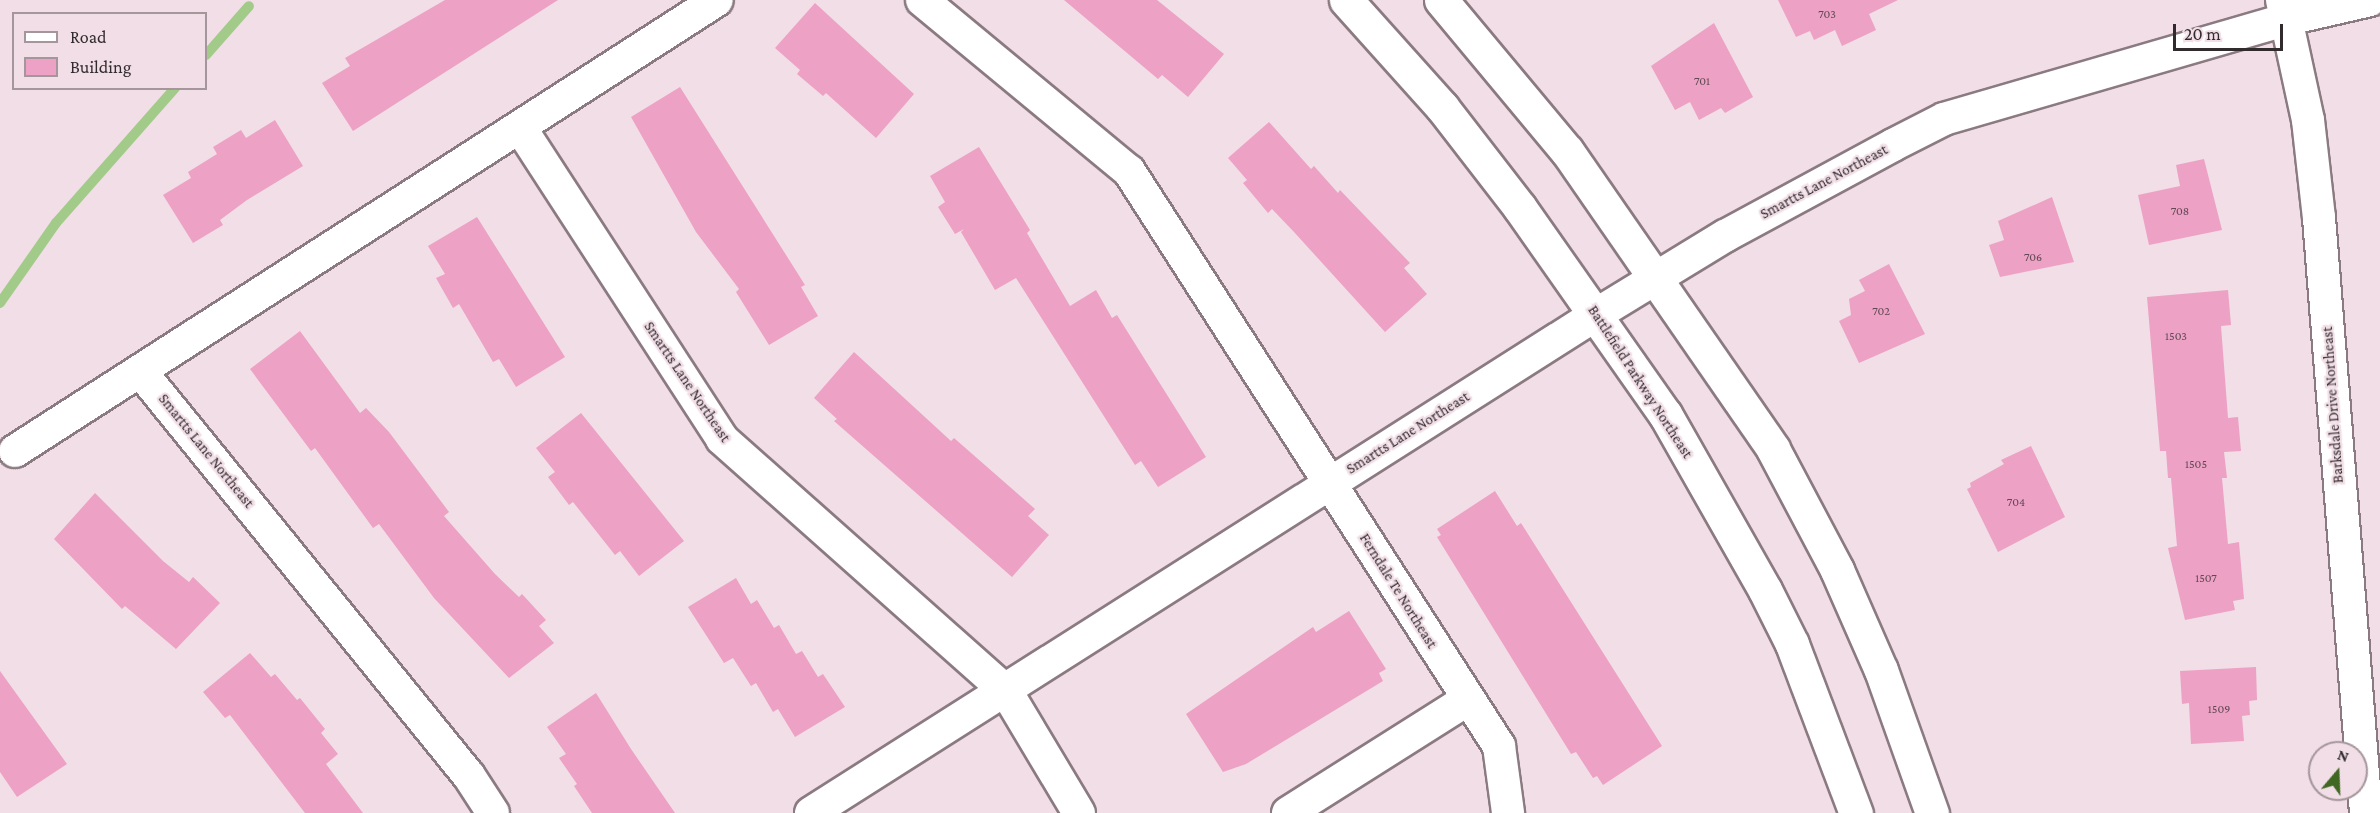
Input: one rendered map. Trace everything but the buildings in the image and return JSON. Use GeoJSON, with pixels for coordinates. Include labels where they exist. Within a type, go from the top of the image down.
{"type":"FeatureCollection","features":[{"type":"Feature","properties":{"kind":"main road","name":"Battlefield Parkway Northeast"},"geometry":{"type":"LineString","coordinates":[[1346,0],[1442,107],[1597,314],[1665,414],[1765,590],[1792,644],[1856,813]]}},
{"type":"Feature","properties":{"kind":"main road"},"geometry":{"type":"LineString","coordinates":[[1441,0],[1511,79],[1567,151],[1773,449],[1837,570],[1881,670],[1932,813]]}},
{"type":"Feature","properties":{"kind":"street"},"geometry":{"type":"LineString","coordinates":[[15,451],[520,129],[717,0]]}},
{"type":"Feature","properties":{"kind":"street","name":"Smartts Lane Northeast"},"geometry":{"type":"LineString","coordinates":[[922,0],[1130,171],[1329,481]]}},
{"type":"Feature","properties":{"kind":"street","name":"Smartts Lane Northeast"},"geometry":{"type":"LineString","coordinates":[[811,813],[1006,691],[1329,481],[1597,314],[1725,236],[1944,119],[2285,10],[2370,0]]}},
{"type":"Feature","properties":{"kind":"street","name":"Barksdale Drive Northeast"},"geometry":{"type":"LineString","coordinates":[[2285,10],[2308,120],[2319,218],[2366,813]]}},
{"type":"Feature","properties":{"kind":"street","name":"Smartts Lane Northeast"},"geometry":{"type":"LineString","coordinates":[[520,129],[722,439],[1006,691]]}},
{"type":"Feature","properties":{"kind":"street","name":"Smartts Lane Northeast"},"geometry":{"type":"LineString","coordinates":[[141,372],[470,776],[493,813]]}},
{"type":"Feature","properties":{"kind":"street","name":"Ferndale Te Northeast"},"geometry":{"type":"LineString","coordinates":[[1329,481],[1467,700],[1499,746],[1508,813]]}},
{"type":"Feature","properties":{"kind":"street"},"geometry":{"type":"LineString","coordinates":[[1006,691],[1079,813]]}},
{"type":"Feature","properties":{"kind":"street"},"geometry":{"type":"LineString","coordinates":[[1288,813],[1467,700]]}},
{"type":"Feature","properties":{"kind":"waterway"},"geometry":{"type":"LineString","coordinates":[[207,54],[249,6]]}},
{"type":"Feature","properties":{"kind":"waterway"},"geometry":{"type":"LineString","coordinates":[[0,303],[56,223],[173,90]]}}]}
